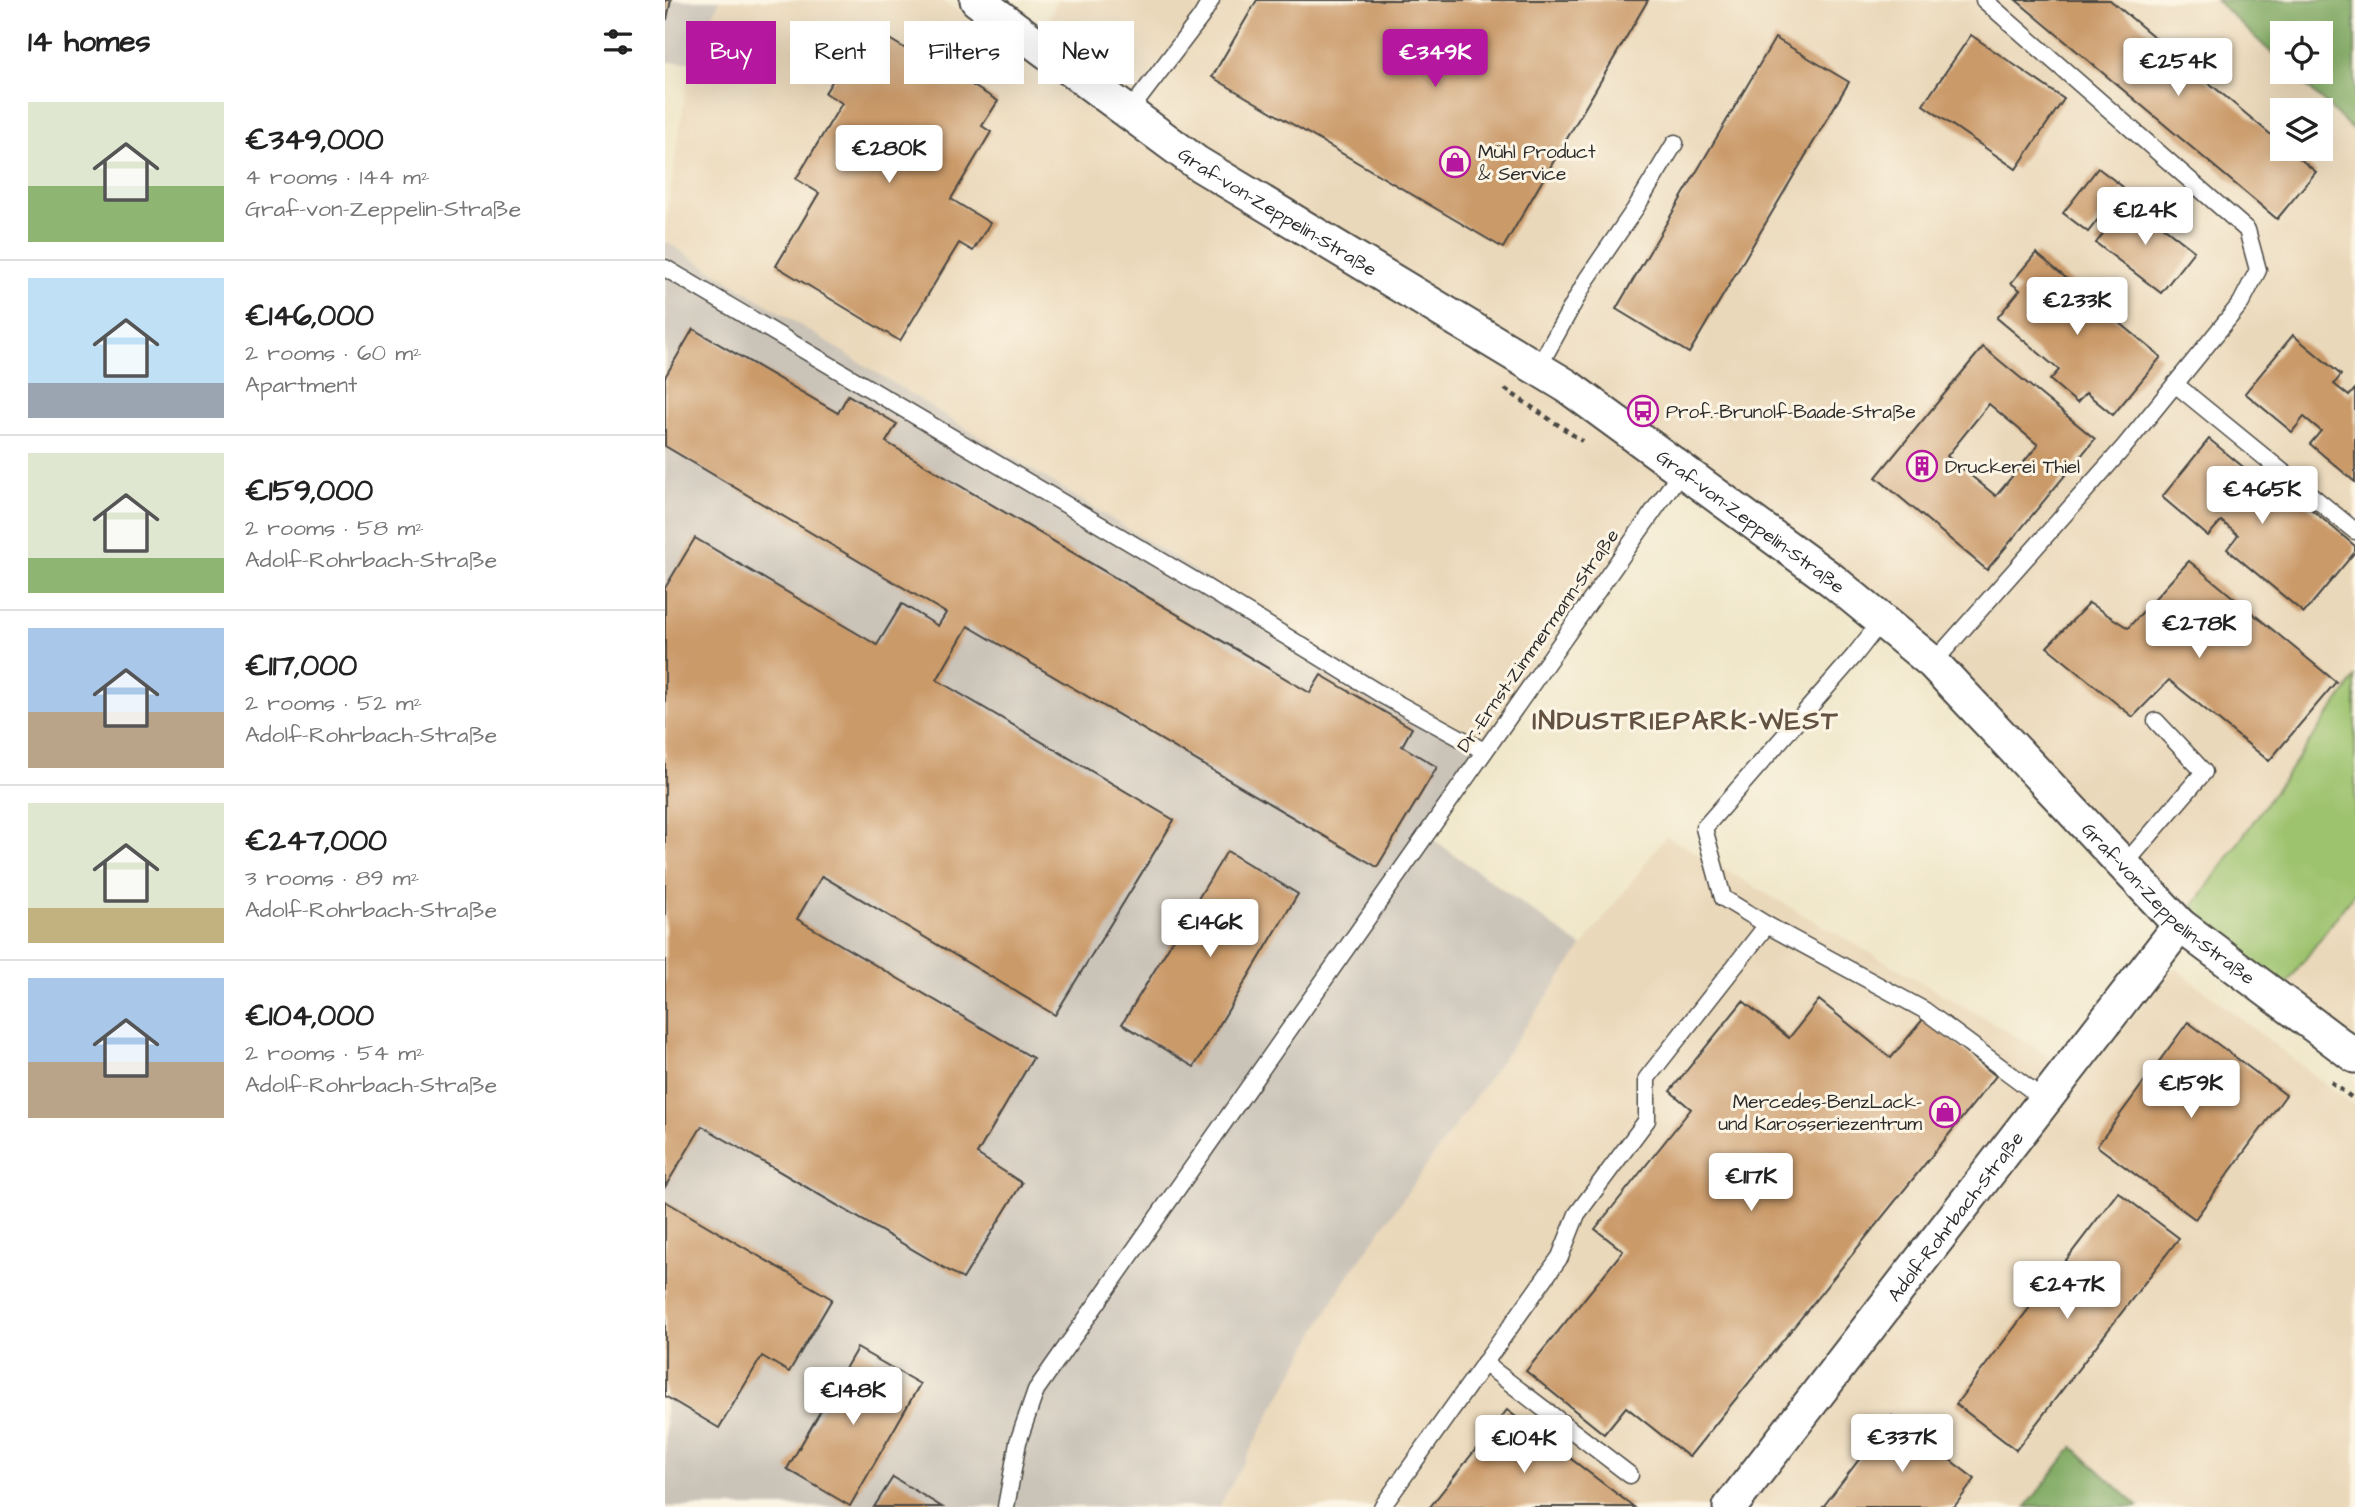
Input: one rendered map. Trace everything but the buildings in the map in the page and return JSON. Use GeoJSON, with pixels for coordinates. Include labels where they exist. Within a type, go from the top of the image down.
{"type":"FeatureCollection","features":[{"type":"Feature","properties":{"kind":"street","name":"Graf-von-Zeppelin-Straße"},"geometry":{"type":"LineString","coordinates":[[977,0],[1020,13],[1128,113],[1197,163],[1587,399],[1832,580],[1933,663],[2180,925],[2355,1056]]}},
{"type":"Feature","properties":{"kind":"street","name":"Adolf-Rohrbach-Straße"},"geometry":{"type":"LineString","coordinates":[[1730,1507],[2180,925]]}},
{"type":"Feature","properties":{"kind":"lane"},"geometry":{"type":"LineString","coordinates":[[1128,113],[1211,0]]}},
{"type":"Feature","properties":{"kind":"lane"},"geometry":{"type":"LineString","coordinates":[[1933,663],[2124,447],[2241,303],[2258,270],[2247,230],[1985,0]]}},
{"type":"Feature","properties":{"kind":"lane"},"geometry":{"type":"LineString","coordinates":[[1538,368],[1587,279],[1635,209],[1675,143]]}},
{"type":"Feature","properties":{"kind":"lane"},"geometry":{"type":"LineString","coordinates":[[665,268],[1190,578],[1382,695],[1484,751]]}},
{"type":"Feature","properties":{"kind":"lane"},"geometry":{"type":"LineString","coordinates":[[2175,384],[2355,531]]}},
{"type":"Feature","properties":{"kind":"lane","name":"Dr.-Ernst-Zimmermann-Straße"},"geometry":{"type":"LineString","coordinates":[[1006,1507],[1018,1442],[1036,1390],[1683,469]]}},
{"type":"Feature","properties":{"kind":"lane"},"geometry":{"type":"LineString","coordinates":[[1881,620],[1704,828],[1723,898],[1767,925],[1924,1010],[2045,1100]]}},
{"type":"Feature","properties":{"kind":"lane"},"geometry":{"type":"LineString","coordinates":[[2124,865],[2204,772],[2156,721]]}},
{"type":"Feature","properties":{"kind":"lane"},"geometry":{"type":"LineString","coordinates":[[1382,1507],[1560,1257],[1577,1214],[1647,1120],[1647,1078],[1767,925]]}},
{"type":"Feature","properties":{"kind":"lane"},"geometry":{"type":"LineString","coordinates":[[1484,1363],[1630,1475]]}},
{"type":"Feature","properties":{"kind":"path"},"geometry":{"type":"LineString","coordinates":[[1503,388],[1592,447]]}},
{"type":"Feature","properties":{"kind":"path"},"geometry":{"type":"LineString","coordinates":[[2323,1075],[2355,1100]]}},
{"type":"Feature","properties":{"kind":"shaded area"},"geometry":{"type":"Polygon","coordinates":[[[665,0],[720,0],[710,21],[686,21],[686,62],[665,62],[665,0]]]}},
{"type":"Feature","properties":{"kind":"shaded area"},"geometry":{"type":"Polygon","coordinates":[[[720,0],[940,0],[974,21],[904,21],[904,84],[1024,84],[1024,52],[1030,56],[1038,40],[1038,84],[1134,84],[1134,21],[1048,21],[1058,0],[2216,0],[2270,52],[2270,84],[2305,84],[2319,98],[2270,98],[2270,161],[2333,161],[2333,111],[2355,132],[2355,678],[2180,925],[1933,663],[1683,469],[1484,751],[665,241],[687,84],[776,84],[776,21],[710,21],[720,0]]]}},
{"type":"Feature","properties":{"kind":"shaded area"},"geometry":{"type":"Polygon","coordinates":[[[665,241],[1484,751],[1427,835],[1582,947],[1341,1286],[1219,1507],[665,1507],[665,241]]]}},
{"type":"Feature","properties":{"kind":"shaded area"},"geometry":{"type":"Polygon","coordinates":[[[1666,836],[2031,1045],[2079,1079],[2175,968],[2355,1107],[2355,1507],[2139,1507],[2073,1448],[2026,1507],[1219,1507],[1341,1286],[1582,947],[1666,836]]]}},
{"type":"Feature","properties":{"kind":"shaded area"},"geometry":{"type":"Polygon","coordinates":[[[2355,892],[2355,1056],[2277,997],[2355,892]]]}},
{"type":"Feature","properties":{"kind":"green space"},"geometry":{"type":"Polygon","coordinates":[[[2216,0],[2355,0],[2355,132],[2333,111],[2333,98],[2319,98],[2305,84],[2333,84],[2333,21],[2270,21],[2270,52],[2216,0]]]}},
{"type":"Feature","properties":{"kind":"green space"},"geometry":{"type":"Polygon","coordinates":[[[2355,678],[2355,892],[2277,997],[2180,925],[2355,678]]]}},
{"type":"Feature","properties":{"kind":"green space"},"geometry":{"type":"Polygon","coordinates":[[[2073,1447],[2139,1507],[2026,1507],[2073,1447]]]}},
{"type":"Feature","properties":{"kind":"place","name":"Mühl Product & Service"},"geometry":{"type":"Point","coordinates":[1455,162]}},
{"type":"Feature","properties":{"kind":"place","name":"Prof.-Brunolf-Baade-Straße"},"geometry":{"type":"Point","coordinates":[1643,411]}},
{"type":"Feature","properties":{"kind":"place","name":"Druckerei Thiel"},"geometry":{"type":"Point","coordinates":[1922,466]}},
{"type":"Feature","properties":{"kind":"place","name":"Mercedes-BenzLack- und Karosseriezentrum"},"geometry":{"type":"Point","coordinates":[1945,1112]}},
{"type":"Feature","properties":{"kind":"district","name":"INDUSTRIEPARK-WEST"},"geometry":{"type":"Point","coordinates":[1686,720]}}]}
